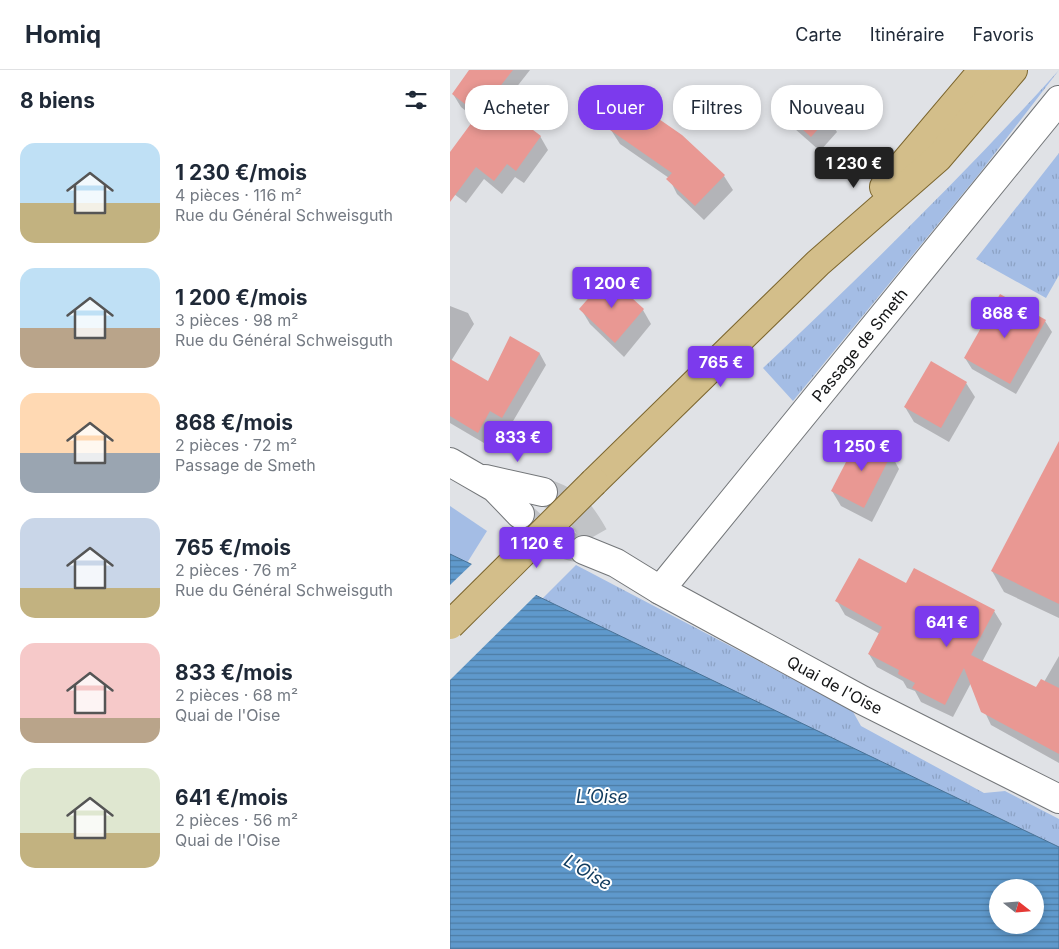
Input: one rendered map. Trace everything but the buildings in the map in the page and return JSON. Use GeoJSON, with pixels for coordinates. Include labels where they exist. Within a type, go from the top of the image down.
{"type":"FeatureCollection","features":[{"type":"Feature","properties":{"kind":"main road"},"geometry":{"type":"LineString","coordinates":[[450,624],[818,263],[938,158],[1013,70]]}},
{"type":"Feature","properties":{"kind":"main road"},"geometry":{"type":"LineString","coordinates":[[818,263],[980,72]]}},
{"type":"Feature","properties":{"kind":"street","name":"Passage de Smeth"},"geometry":{"type":"LineString","coordinates":[[660,590],[1059,100]]}},
{"type":"Feature","properties":{"kind":"street"},"geometry":{"type":"LineString","coordinates":[[450,462],[481,478],[495,488],[520,514]]}},
{"type":"Feature","properties":{"kind":"street"},"geometry":{"type":"LineString","coordinates":[[481,478],[543,492]]}},
{"type":"Feature","properties":{"kind":"street","name":"Quai de l'Oise"},"geometry":{"type":"LineString","coordinates":[[590,544],[616,563],[660,590],[862,700],[1059,799]]}},
{"type":"Feature","properties":{"kind":"green space"},"geometry":{"type":"Polygon","coordinates":[[[1059,70],[979,174],[793,401],[763,368],[914,222],[1059,70]]]}},
{"type":"Feature","properties":{"kind":"green space"},"geometry":{"type":"Polygon","coordinates":[[[1059,153],[1059,275],[1046,298],[976,259],[1059,153]]]}},
{"type":"Feature","properties":{"kind":"green space"},"geometry":{"type":"Polygon","coordinates":[[[450,506],[487,531],[467,563],[450,554],[450,506]]]}},
{"type":"Feature","properties":{"kind":"green space"},"geometry":{"type":"Polygon","coordinates":[[[576,565],[852,710],[861,726],[984,793],[1005,791],[1059,819],[1059,847],[542,599],[576,565]]]}},
{"type":"Feature","properties":{"kind":"water","name":"L’Oise"},"geometry":{"type":"Polygon","coordinates":[[[450,554],[1059,847],[1059,949],[450,949],[450,554]]]}},
{"type":"Feature","properties":{"kind":"pier"},"geometry":{"type":"Polygon","coordinates":[[[473,563],[537,594],[450,680],[450,585],[473,563]]]}},
{"type":"Feature","properties":{"kind":"tunnel"},"geometry":{"type":"LineString","coordinates":[[543,492],[562,500],[575,509],[586,522],[596,539]]}},
{"type":"Feature","properties":{"kind":"tunnel"},"geometry":{"type":"LineString","coordinates":[[520,514],[549,538],[584,550]]}},
{"type":"Feature","properties":{"kind":"water label","name":"L'Oise"},"geometry":{"type":"Point","coordinates":[588,872]}}]}
